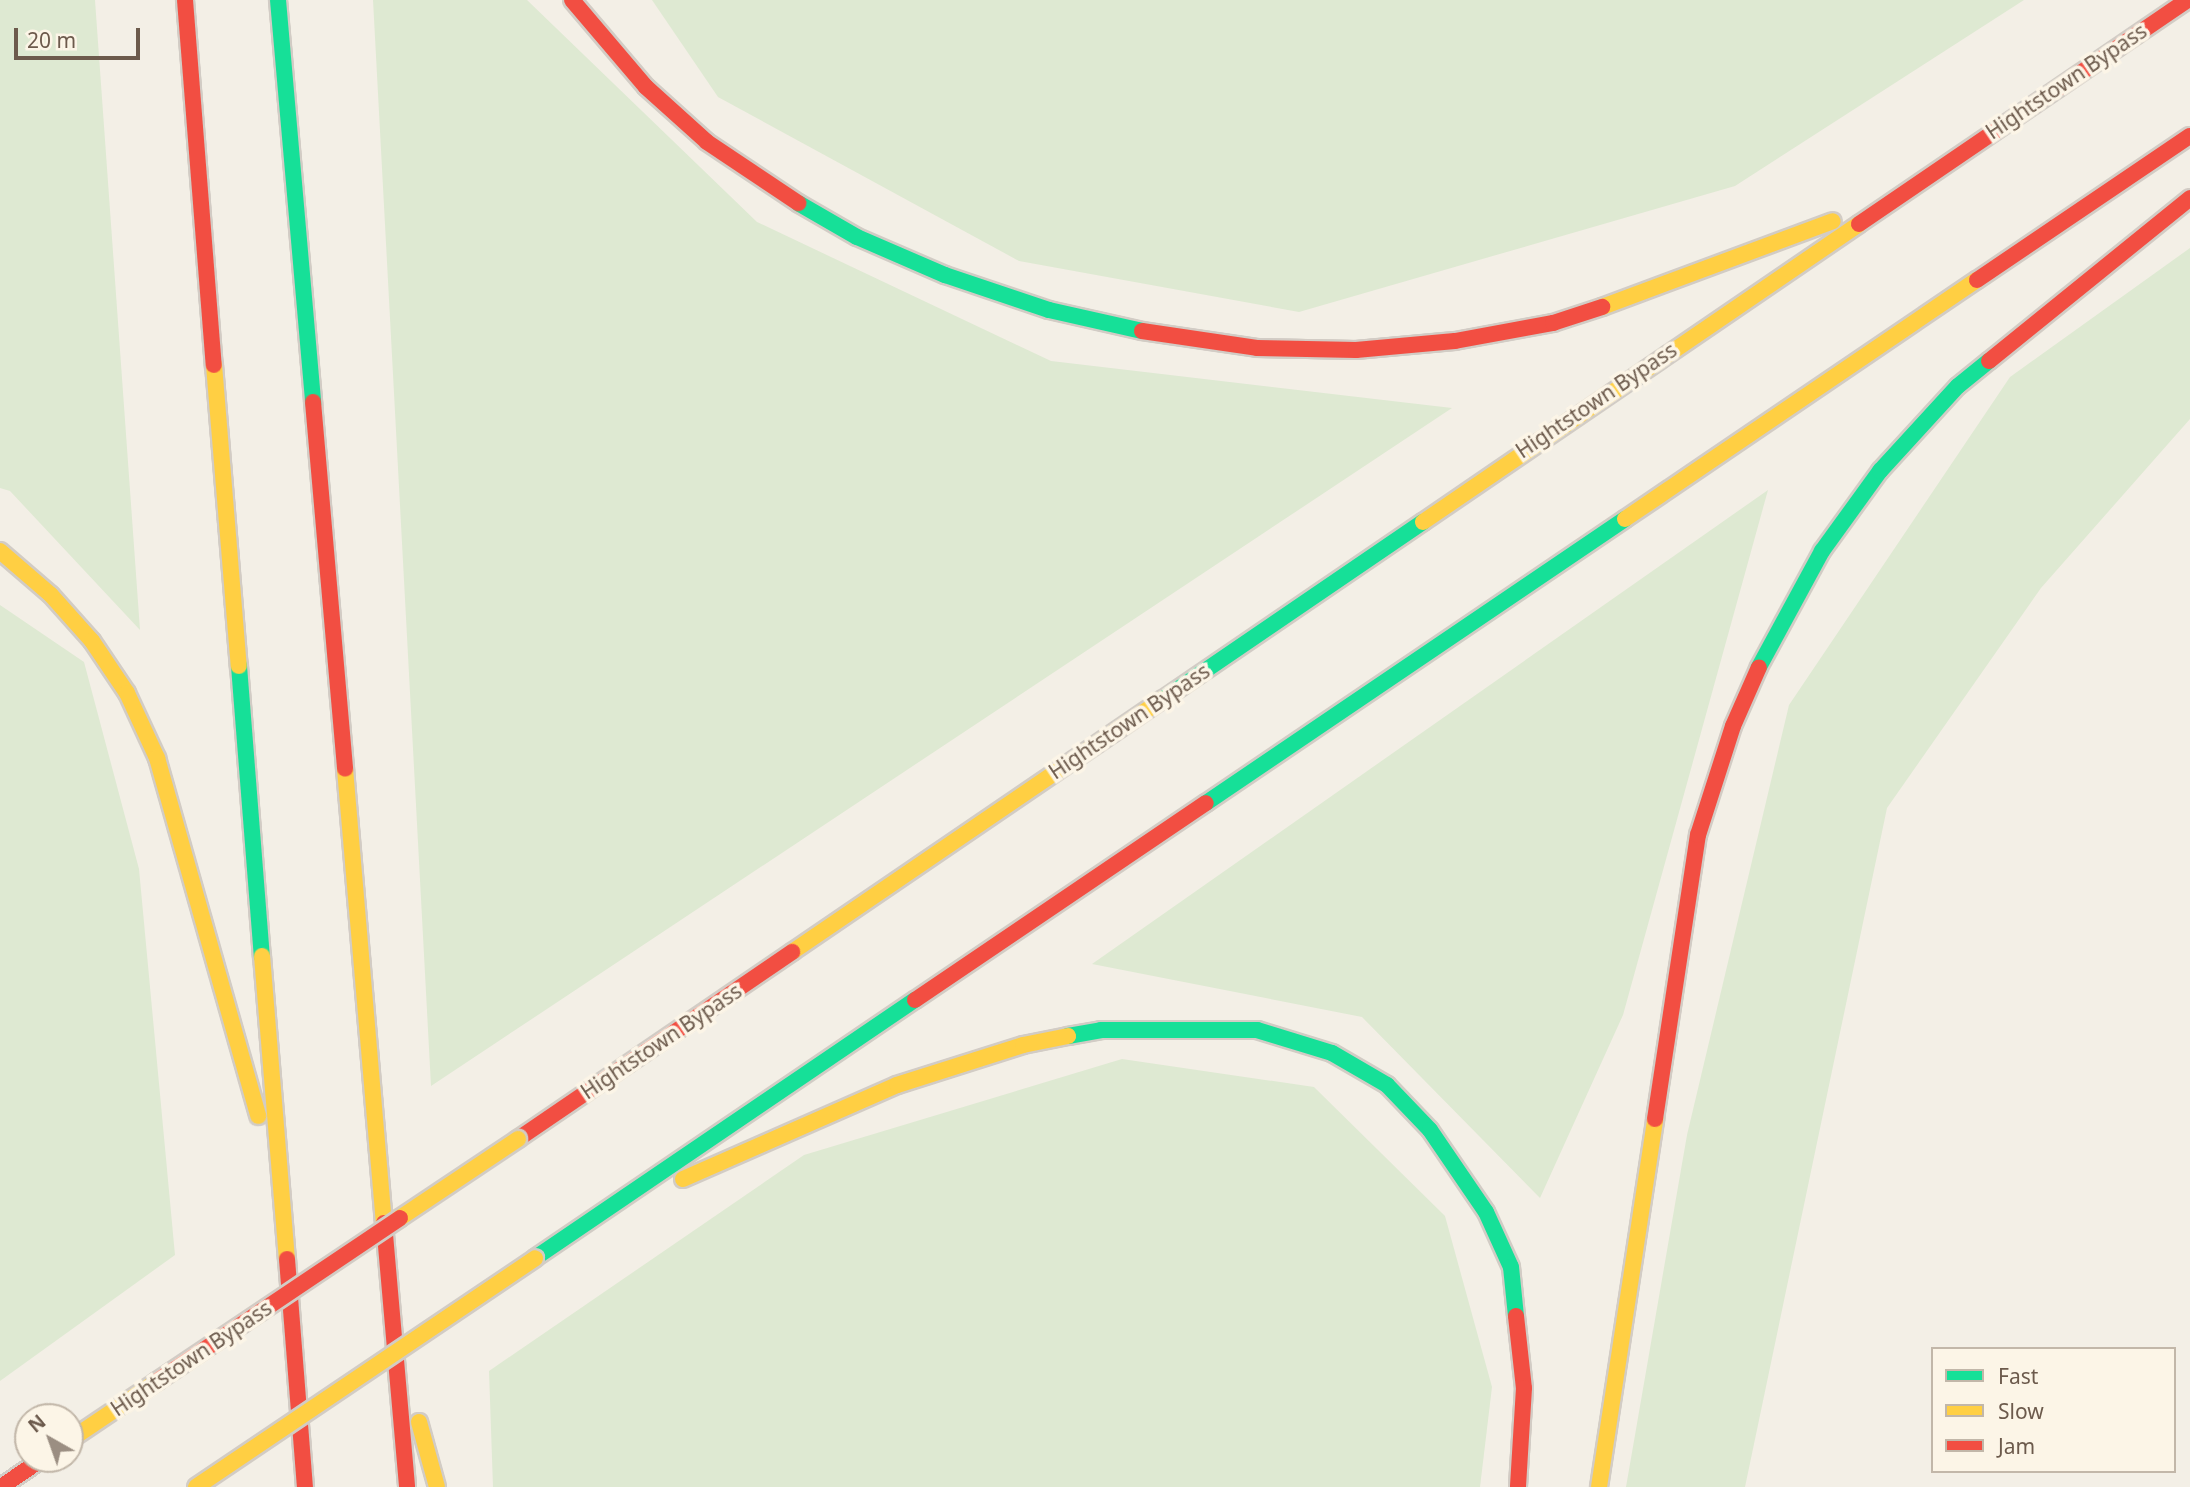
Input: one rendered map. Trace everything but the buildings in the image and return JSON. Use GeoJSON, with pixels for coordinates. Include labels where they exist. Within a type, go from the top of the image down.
{"type":"FeatureCollection","features":[{"type":"Feature","properties":{"kind":"highway"},"geometry":{"type":"LineString","coordinates":[[186,0],[305,1487]]}},
{"type":"Feature","properties":{"kind":"highway"},"geometry":{"type":"LineString","coordinates":[[278,0],[407,1487]]}},
{"type":"Feature","properties":{"kind":"highway"},"geometry":{"type":"LineString","coordinates":[[572,0],[646,87],[708,142],[774,190],[857,237],[945,275],[1049,310],[1158,335],[1257,348],[1331,349],[1455,341],[1553,323],[1663,288],[1808,228],[1875,209]]}},
{"type":"Feature","properties":{"kind":"highway","name":"Hightstown Bypass"},"geometry":{"type":"LineString","coordinates":[[84,1431],[518,1139],[1875,209],[2187,0]]}},
{"type":"Feature","properties":{"kind":"highway"},"geometry":{"type":"LineString","coordinates":[[196,1487],[2190,135]]}},
{"type":"Feature","properties":{"kind":"highway"},"geometry":{"type":"LineString","coordinates":[[1599,1487],[1698,835],[1733,726],[1773,636],[1822,551],[1880,471],[1958,386],[2190,198]]}},
{"type":"Feature","properties":{"kind":"highway"},"geometry":{"type":"LineString","coordinates":[[0,551],[51,595],[92,641],[127,693],[158,758],[282,1202]]}},
{"type":"Feature","properties":{"kind":"highway"},"geometry":{"type":"LineString","coordinates":[[583,1226],[811,1122],[964,1062],[1101,1030],[1257,1030],[1332,1053],[1387,1085],[1430,1130],[1486,1212],[1511,1267],[1518,1304],[1524,1388],[1518,1487]]}},
{"type":"Feature","properties":{"kind":"highway"},"geometry":{"type":"LineString","coordinates":[[396,1344],[438,1487]]}},
{"type":"Feature","properties":{"kind":"highway"},"geometry":{"type":"LineString","coordinates":[[84,1425],[103,1418]]}},
{"type":"Feature","properties":{"kind":"highway"},"geometry":{"type":"LineString","coordinates":[[1,1487],[22,1473]]}},
{"type":"Feature","properties":{"kind":"green space"},"geometry":{"type":"Polygon","coordinates":[[[0,0],[95,0],[140,630],[10,491],[0,488],[0,0]]]}},
{"type":"Feature","properties":{"kind":"green space"},"geometry":{"type":"Polygon","coordinates":[[[373,0],[527,0],[757,222],[1051,361],[1452,408],[431,1086],[373,0]]]}},
{"type":"Feature","properties":{"kind":"green space"},"geometry":{"type":"Polygon","coordinates":[[[652,0],[2024,0],[1735,186],[1299,312],[1019,261],[718,97],[652,0]]]}},
{"type":"Feature","properties":{"kind":"green space"},"geometry":{"type":"Polygon","coordinates":[[[2190,248],[2190,419],[2041,588],[1887,808],[1745,1487],[1626,1487],[1687,1135],[1789,705],[2010,377],[2190,248]]]}},
{"type":"Feature","properties":{"kind":"green space"},"geometry":{"type":"Polygon","coordinates":[[[1768,490],[1623,1015],[1540,1198],[1362,1017],[1092,964],[1768,490]]]}},
{"type":"Feature","properties":{"kind":"green space"},"geometry":{"type":"Polygon","coordinates":[[[0,605],[84,662],[139,869],[175,1255],[0,1381],[0,605]]]}},
{"type":"Feature","properties":{"kind":"green space"},"geometry":{"type":"Polygon","coordinates":[[[1122,1059],[1314,1087],[1445,1216],[1492,1387],[1480,1487],[493,1487],[489,1371],[804,1155],[1122,1059]]]}},
{"type":"Feature","properties":{"kind":"traffic: fast"},"geometry":{"type":"LineString","coordinates":[[278,0],[313,402]]}},
{"type":"Feature","properties":{"kind":"traffic: fast"},"geometry":{"type":"LineString","coordinates":[[798,203],[857,237],[945,275],[1049,310],[1142,331]]}},
{"type":"Feature","properties":{"kind":"traffic: fast"},"geometry":{"type":"LineString","coordinates":[[1759,667],[1822,551],[1880,471],[1958,386],[1989,361]]}},
{"type":"Feature","properties":{"kind":"traffic: fast"},"geometry":{"type":"LineString","coordinates":[[1206,803],[1625,519]]}},
{"type":"Feature","properties":{"kind":"traffic: fast"},"geometry":{"type":"LineString","coordinates":[[1162,700],[1423,522]]}},
{"type":"Feature","properties":{"kind":"traffic: fast"},"geometry":{"type":"LineString","coordinates":[[239,666],[262,956]]}},
{"type":"Feature","properties":{"kind":"traffic: fast"},"geometry":{"type":"LineString","coordinates":[[535,1258],[915,1000]]}},
{"type":"Feature","properties":{"kind":"traffic: fast"},"geometry":{"type":"LineString","coordinates":[[1068,1036],[1101,1030],[1257,1030],[1332,1053],[1387,1085],[1430,1130],[1486,1212],[1511,1267],[1516,1316]]}},
{"type":"Feature","properties":{"kind":"traffic: slow"},"geometry":{"type":"LineString","coordinates":[[1602,307],[1833,221]]}},
{"type":"Feature","properties":{"kind":"traffic: slow"},"geometry":{"type":"LineString","coordinates":[[1423,522],[1859,224]]}},
{"type":"Feature","properties":{"kind":"traffic: slow"},"geometry":{"type":"LineString","coordinates":[[1625,519],[1977,280]]}},
{"type":"Feature","properties":{"kind":"traffic: slow"},"geometry":{"type":"LineString","coordinates":[[214,365],[239,666]]}},
{"type":"Feature","properties":{"kind":"traffic: slow"},"geometry":{"type":"LineString","coordinates":[[0,551],[51,595],[92,641],[127,693],[157,758],[258,1116]]}},
{"type":"Feature","properties":{"kind":"traffic: slow"},"geometry":{"type":"LineString","coordinates":[[792,952],[1162,700]]}},
{"type":"Feature","properties":{"kind":"traffic: slow"},"geometry":{"type":"LineString","coordinates":[[345,769],[384,1223]]}},
{"type":"Feature","properties":{"kind":"traffic: slow"},"geometry":{"type":"LineString","coordinates":[[262,956],[287,1259]]}},
{"type":"Feature","properties":{"kind":"traffic: slow"},"geometry":{"type":"LineString","coordinates":[[683,1179],[897,1085],[1023,1045],[1068,1036]]}},
{"type":"Feature","properties":{"kind":"traffic: slow"},"geometry":{"type":"LineString","coordinates":[[1599,1487],[1655,1119]]}},
{"type":"Feature","properties":{"kind":"traffic: slow"},"geometry":{"type":"LineString","coordinates":[[400,1218],[518,1139]]}},
{"type":"Feature","properties":{"kind":"traffic: slow"},"geometry":{"type":"LineString","coordinates":[[196,1487],[535,1258]]}},
{"type":"Feature","properties":{"kind":"traffic: slow"},"geometry":{"type":"LineString","coordinates":[[84,1431],[156,1382]]}},
{"type":"Feature","properties":{"kind":"traffic: slow"},"geometry":{"type":"LineString","coordinates":[[419,1422],[437,1487]]}},
{"type":"Feature","properties":{"kind":"traffic: jam"},"geometry":{"type":"LineString","coordinates":[[185,0],[214,365]]}},
{"type":"Feature","properties":{"kind":"traffic: jam"},"geometry":{"type":"LineString","coordinates":[[572,0],[646,87],[707,142],[798,203]]}},
{"type":"Feature","properties":{"kind":"traffic: jam"},"geometry":{"type":"LineString","coordinates":[[1859,224],[2187,0]]}},
{"type":"Feature","properties":{"kind":"traffic: jam"},"geometry":{"type":"LineString","coordinates":[[1977,280],[2190,136]]}},
{"type":"Feature","properties":{"kind":"traffic: jam"},"geometry":{"type":"LineString","coordinates":[[1989,361],[2190,198]]}},
{"type":"Feature","properties":{"kind":"traffic: jam"},"geometry":{"type":"LineString","coordinates":[[1142,331],[1257,348],[1356,350],[1455,341],[1553,323],[1602,307]]}},
{"type":"Feature","properties":{"kind":"traffic: jam"},"geometry":{"type":"LineString","coordinates":[[313,402],[345,769]]}},
{"type":"Feature","properties":{"kind":"traffic: jam"},"geometry":{"type":"LineString","coordinates":[[1655,1119],[1698,835],[1733,726],[1759,667]]}},
{"type":"Feature","properties":{"kind":"traffic: jam"},"geometry":{"type":"LineString","coordinates":[[915,1000],[1206,803]]}},
{"type":"Feature","properties":{"kind":"traffic: jam"},"geometry":{"type":"LineString","coordinates":[[518,1139],[792,952]]}},
{"type":"Feature","properties":{"kind":"traffic: jam"},"geometry":{"type":"LineString","coordinates":[[156,1382],[400,1218]]}},
{"type":"Feature","properties":{"kind":"traffic: jam"},"geometry":{"type":"LineString","coordinates":[[384,1223],[407,1487]]}},
{"type":"Feature","properties":{"kind":"traffic: jam"},"geometry":{"type":"LineString","coordinates":[[287,1259],[305,1487]]}},
{"type":"Feature","properties":{"kind":"traffic: jam"},"geometry":{"type":"LineString","coordinates":[[1516,1316],[1524,1388],[1518,1487]]}},
{"type":"Feature","properties":{"kind":"traffic: jam"},"geometry":{"type":"LineString","coordinates":[[1,1487],[22,1473]]}}]}
